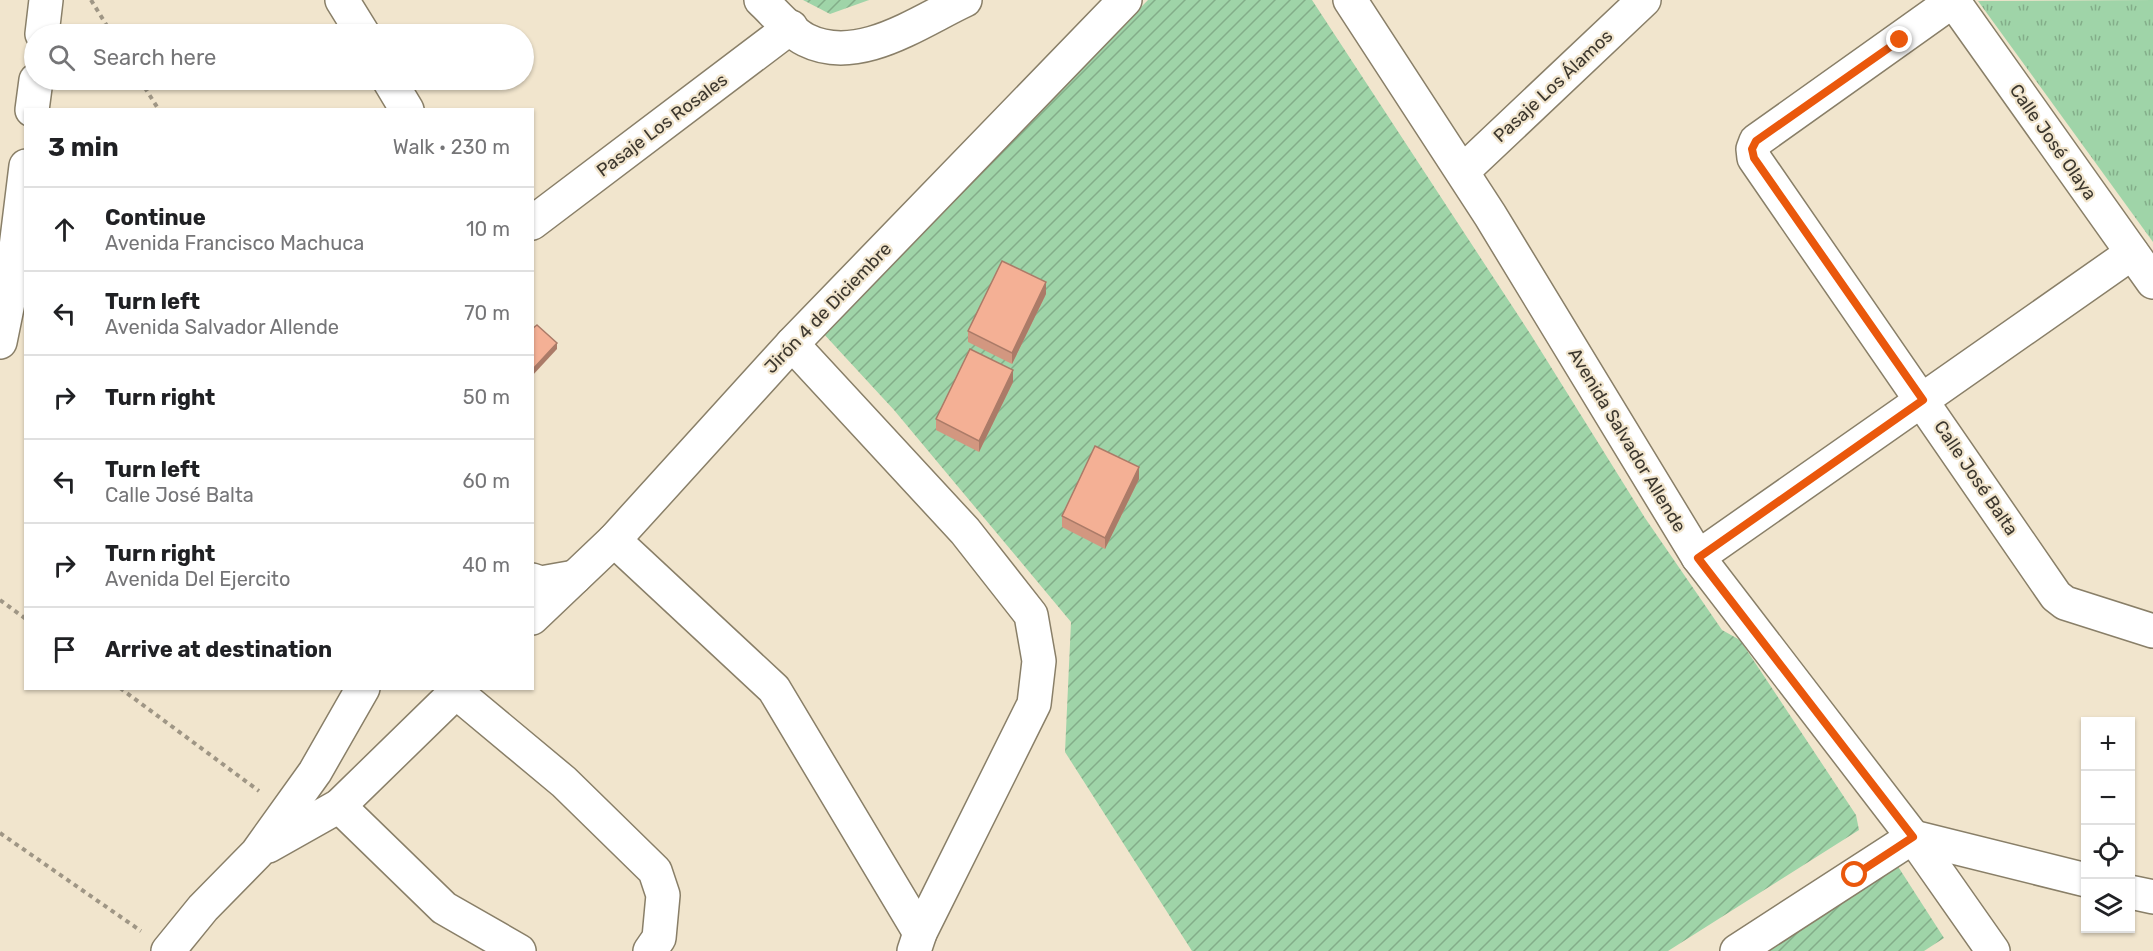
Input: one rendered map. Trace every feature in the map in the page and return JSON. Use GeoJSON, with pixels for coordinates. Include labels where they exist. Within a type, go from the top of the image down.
{"type":"FeatureCollection","features":[{"type":"Feature","properties":{"kind":"street"},"geometry":{"type":"LineString","coordinates":[[43,24],[46,0]]}},
{"type":"Feature","properties":{"kind":"street"},"geometry":{"type":"LineString","coordinates":[[342,0],[357,24]]}},
{"type":"Feature","properties":{"kind":"street"},"geometry":{"type":"LineString","coordinates":[[761,0],[805,39],[837,48],[869,45],[965,0]]}},
{"type":"Feature","properties":{"kind":"street","name":"Jirón 4 de Diciembre"},"geometry":{"type":"LineString","coordinates":[[534,616],[614,540],[792,344],[1125,0]]}},
{"type":"Feature","properties":{"kind":"street","name":"Avenida Salvador Allende"},"geometry":{"type":"LineString","coordinates":[[1350,0],[1463,171],[1698,558],[1913,837],[1993,951]]}},
{"type":"Feature","properties":{"kind":"street","name":"Pasaje Los Álamos"},"geometry":{"type":"LineString","coordinates":[[1463,171],[1644,0]]}},
{"type":"Feature","properties":{"kind":"street","name":"Calle José Balta"},"geometry":{"type":"LineString","coordinates":[[1954,1],[1756,141],[1752,149],[1754,158],[2056,596],[2065,603],[2153,631]]}},
{"type":"Feature","properties":{"kind":"street","name":"Calle José Olaya"},"geometry":{"type":"LineString","coordinates":[[1954,1],[2153,282]]}},
{"type":"Feature","properties":{"kind":"street","name":"Pasaje Los Rosales"},"geometry":{"type":"LineString","coordinates":[[534,221],[791,27]]}},
{"type":"Feature","properties":{"kind":"street"},"geometry":{"type":"LineString","coordinates":[[32,108],[35,90]]}},
{"type":"Feature","properties":{"kind":"street"},"geometry":{"type":"LineString","coordinates":[[395,90],[406,108]]}},
{"type":"Feature","properties":{"kind":"street"},"geometry":{"type":"LineString","coordinates":[[0,342],[11,288],[24,182]]}},
{"type":"Feature","properties":{"kind":"street"},"geometry":{"type":"LineString","coordinates":[[1698,558],[2132,253]]}},
{"type":"Feature","properties":{"kind":"street"},"geometry":{"type":"LineString","coordinates":[[792,344],[965,531],[1031,615],[1040,661],[1034,704],[917,942]]}},
{"type":"Feature","properties":{"kind":"street"},"geometry":{"type":"LineString","coordinates":[[614,540],[774,688],[917,942]]}},
{"type":"Feature","properties":{"kind":"street"},"geometry":{"type":"LineString","coordinates":[[534,581],[541,583],[575,577]]}},
{"type":"Feature","properties":{"kind":"street"},"geometry":{"type":"LineString","coordinates":[[168,951],[202,908],[257,853],[315,772],[362,690]]}},
{"type":"Feature","properties":{"kind":"street"},"geometry":{"type":"LineString","coordinates":[[257,853],[339,806],[458,690],[564,782],[654,871],[663,895],[659,938],[650,951]]}},
{"type":"Feature","properties":{"kind":"street"},"geometry":{"type":"LineString","coordinates":[[339,806],[444,908],[519,951]]}},
{"type":"Feature","properties":{"kind":"street"},"geometry":{"type":"LineString","coordinates":[[1737,951],[1913,837],[2081,879]]}},
{"type":"Feature","properties":{"kind":"street"},"geometry":{"type":"LineString","coordinates":[[2135,893],[2153,897]]}},
{"type":"Feature","properties":{"kind":"path"},"geometry":{"type":"LineString","coordinates":[[91,0],[106,24]]}},
{"type":"Feature","properties":{"kind":"path"},"geometry":{"type":"LineString","coordinates":[[146,90],[158,108]]}},
{"type":"Feature","properties":{"kind":"path"},"geometry":{"type":"LineString","coordinates":[[0,600],[24,618]]}},
{"type":"Feature","properties":{"kind":"path"},"geometry":{"type":"LineString","coordinates":[[123,690],[287,812]]}},
{"type":"Feature","properties":{"kind":"path"},"geometry":{"type":"LineString","coordinates":[[0,833],[168,951]]}},
{"type":"Feature","properties":{"kind":"green space"},"geometry":{"type":"Polygon","coordinates":[[[803,0],[869,0],[830,14],[803,0]]]}},
{"type":"Feature","properties":{"kind":"green space"},"geometry":{"type":"Polygon","coordinates":[[[1148,0],[1312,0],[1531,335],[1645,518],[1722,630],[1740,640],[1856,815],[1859,830],[1668,951],[1192,951],[1065,752],[1071,622],[894,410],[822,332],[1148,0]]]}},
{"type":"Feature","properties":{"kind":"green space"},"geometry":{"type":"Polygon","coordinates":[[[2153,0],[2153,242],[1978,1],[2153,0]]]}},
{"type":"Feature","properties":{"kind":"green space"},"geometry":{"type":"Polygon","coordinates":[[[1897,865],[1944,938],[1924,951],[1763,951],[1897,865]]]}},
{"type":"Feature","properties":{"kind":"building"},"geometry":{"type":"Polygon","coordinates":[[[1002,261],[1046,282],[1012,353],[968,331],[1002,261]]]}},
{"type":"Feature","properties":{"kind":"building"},"geometry":{"type":"Polygon","coordinates":[[[537,325],[557,343],[534,368],[534,327],[537,325]]]}},
{"type":"Feature","properties":{"kind":"building"},"geometry":{"type":"Polygon","coordinates":[[[970,349],[1013,370],[979,441],[936,419],[970,349]]]}},
{"type":"Feature","properties":{"kind":"building"},"geometry":{"type":"Polygon","coordinates":[[[1095,446],[1139,467],[1105,538],[1062,516],[1095,446]]]}},
{"type":"Feature","properties":{"kind":"route"},"geometry":{"type":"LineString","coordinates":[[1855,875],[1913,837],[1698,558],[1923,400],[1754,158],[1752,149],[1756,141],[1900,40]]}}]}
